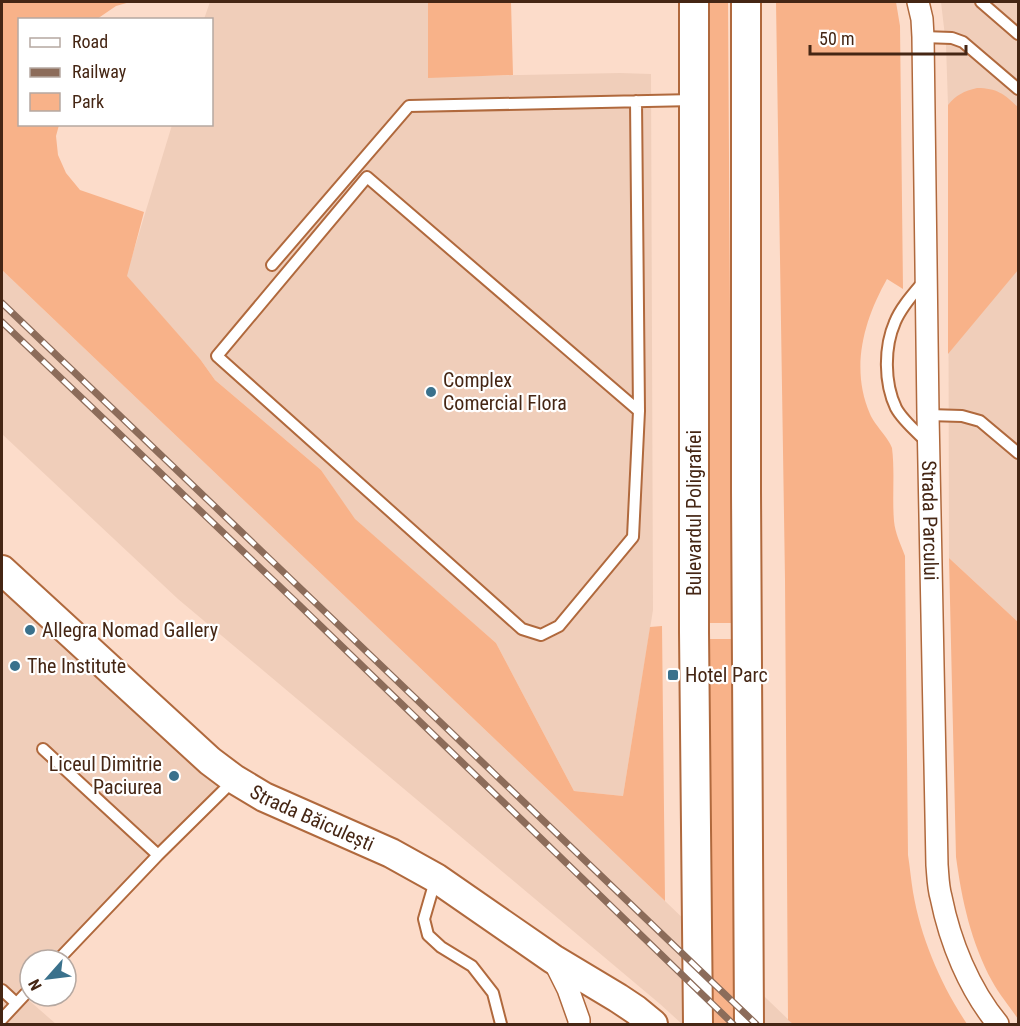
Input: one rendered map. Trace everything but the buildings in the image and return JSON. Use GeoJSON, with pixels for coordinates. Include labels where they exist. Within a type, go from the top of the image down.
{"type":"FeatureCollection","features":[{"type":"Feature","properties":{"kind":"main road","name":"Bulevardul Poligrafiei"},"geometry":{"type":"LineString","coordinates":[[694,2],[694,632],[698,1024]]}},
{"type":"Feature","properties":{"kind":"main road"},"geometry":{"type":"LineString","coordinates":[[746,2],[749,1024]]}},
{"type":"Feature","properties":{"kind":"main road","name":"Strada Băiculești"},"geometry":{"type":"LineString","coordinates":[[2,570],[210,761],[234,779],[264,797],[391,852],[436,878],[553,958],[636,1010],[651,1024]]}},
{"type":"Feature","properties":{"kind":"street","name":"Strada Parcului"},"geometry":{"type":"LineString","coordinates":[[918,2],[923,37],[937,865],[940,896],[953,943],[971,982],[998,1024]]}},
{"type":"Feature","properties":{"kind":"street"},"geometry":{"type":"LineString","coordinates":[[553,958],[568,989],[579,1024]]}},
{"type":"Feature","properties":{"kind":"lane"},"geometry":{"type":"LineString","coordinates":[[981,2],[1018,34]]}},
{"type":"Feature","properties":{"kind":"lane"},"geometry":{"type":"LineString","coordinates":[[923,37],[952,38],[963,42],[1018,89]]}},
{"type":"Feature","properties":{"kind":"lane"},"geometry":{"type":"LineString","coordinates":[[272,265],[409,106],[694,100]]}},
{"type":"Feature","properties":{"kind":"lane"},"geometry":{"type":"LineString","coordinates":[[636,101],[639,411],[633,537],[560,626],[540,635],[522,629],[217,356],[367,177],[639,411]]}},
{"type":"Feature","properties":{"kind":"lane"},"geometry":{"type":"LineString","coordinates":[[926,278],[895,322],[887,351],[887,366],[892,396],[897,408],[903,418],[929,444]]}},
{"type":"Feature","properties":{"kind":"lane"},"geometry":{"type":"LineString","coordinates":[[928,415],[962,416],[980,421],[1018,453]]}},
{"type":"Feature","properties":{"kind":"lane"},"geometry":{"type":"LineString","coordinates":[[43,749],[158,855]]}},
{"type":"Feature","properties":{"kind":"lane"},"geometry":{"type":"LineString","coordinates":[[69,948],[234,779]]}},
{"type":"Feature","properties":{"kind":"lane"},"geometry":{"type":"LineString","coordinates":[[436,878],[424,919],[428,935],[441,947],[472,966],[493,993],[501,1024]]}},
{"type":"Feature","properties":{"kind":"lane"},"geometry":{"type":"LineString","coordinates":[[2,990],[16,1003],[2,1019]]}},
{"type":"Feature","properties":{"kind":"shaded area"},"geometry":{"type":"Polygon","coordinates":[[[210,2],[428,2],[428,77],[651,74],[653,610],[623,796],[574,791],[496,643],[354,519],[321,470],[215,380],[200,359],[126,276],[172,126],[213,126],[213,18],[204,18],[210,2]]]}},
{"type":"Feature","properties":{"kind":"shaded area"},"geometry":{"type":"Polygon","coordinates":[[[941,2],[1018,2],[1018,622],[949,558],[948,105],[946,45],[941,2]]]}},
{"type":"Feature","properties":{"kind":"shaded area"},"geometry":{"type":"Polygon","coordinates":[[[2,270],[793,1024],[682,1024],[178,599],[2,434],[2,270]]]}},
{"type":"Feature","properties":{"kind":"shaded area"},"geometry":{"type":"Polygon","coordinates":[[[2,571],[234,779],[70,948],[18,948],[18,1008],[38,1008],[56,1024],[2,1024],[2,571]]]}},
{"type":"Feature","properties":{"kind":"green space"},"geometry":{"type":"Polygon","coordinates":[[[2,2],[130,2],[116,6],[98,18],[18,18],[18,126],[59,126],[56,136],[58,155],[66,173],[80,190],[144,212],[127,276],[200,359],[215,380],[321,470],[355,519],[496,643],[574,791],[623,796],[650,627],[662,626],[665,901],[2,270],[2,2]]]}},
{"type":"Feature","properties":{"kind":"green space"},"geometry":{"type":"Polygon","coordinates":[[[428,2],[511,2],[513,75],[428,78],[428,2]]]}},
{"type":"Feature","properties":{"kind":"green space"},"geometry":{"type":"Polygon","coordinates":[[[700,2],[728,2],[732,623],[704,623],[700,2]]]}},
{"type":"Feature","properties":{"kind":"green space"},"geometry":{"type":"Polygon","coordinates":[[[776,2],[896,2],[900,26],[903,289],[887,279],[879,295],[862,345],[861,379],[870,414],[892,448],[894,521],[905,556],[908,855],[913,892],[921,927],[933,961],[967,1024],[793,1024],[788,1020],[785,579],[776,2]]]}},
{"type":"Feature","properties":{"kind":"green space"},"geometry":{"type":"Polygon","coordinates":[[[977,88],[1000,93],[1018,107],[1018,270],[948,354],[948,105],[961,94],[977,88]]]}},
{"type":"Feature","properties":{"kind":"green space"},"geometry":{"type":"Polygon","coordinates":[[[949,558],[1018,622],[1018,1019],[995,986],[978,951],[968,921],[958,873],[949,558]]]}},
{"type":"Feature","properties":{"kind":"green space"},"geometry":{"type":"Polygon","coordinates":[[[706,639],[733,639],[736,1024],[706,1024],[706,639]]]}},
{"type":"Feature","properties":{"kind":"railway"},"geometry":{"type":"LineString","coordinates":[[2,303],[756,1024]]}},
{"type":"Feature","properties":{"kind":"railway"},"geometry":{"type":"LineString","coordinates":[[2,322],[733,1024]]}},
{"type":"Feature","properties":{"kind":"place","name":"Complex Comercial Flora"},"geometry":{"type":"Point","coordinates":[431,392]}},
{"type":"Feature","properties":{"kind":"place","name":"Allegra Nomad Gallery"},"geometry":{"type":"Point","coordinates":[30,630]}},
{"type":"Feature","properties":{"kind":"place","name":"The Institute"},"geometry":{"type":"Point","coordinates":[15,666]}},
{"type":"Feature","properties":{"kind":"place","name":"Hotel Parc"},"geometry":{"type":"Point","coordinates":[673,675]}},
{"type":"Feature","properties":{"kind":"place","name":"Liceul Dimitrie Paciurea"},"geometry":{"type":"Point","coordinates":[174,776]}}]}
